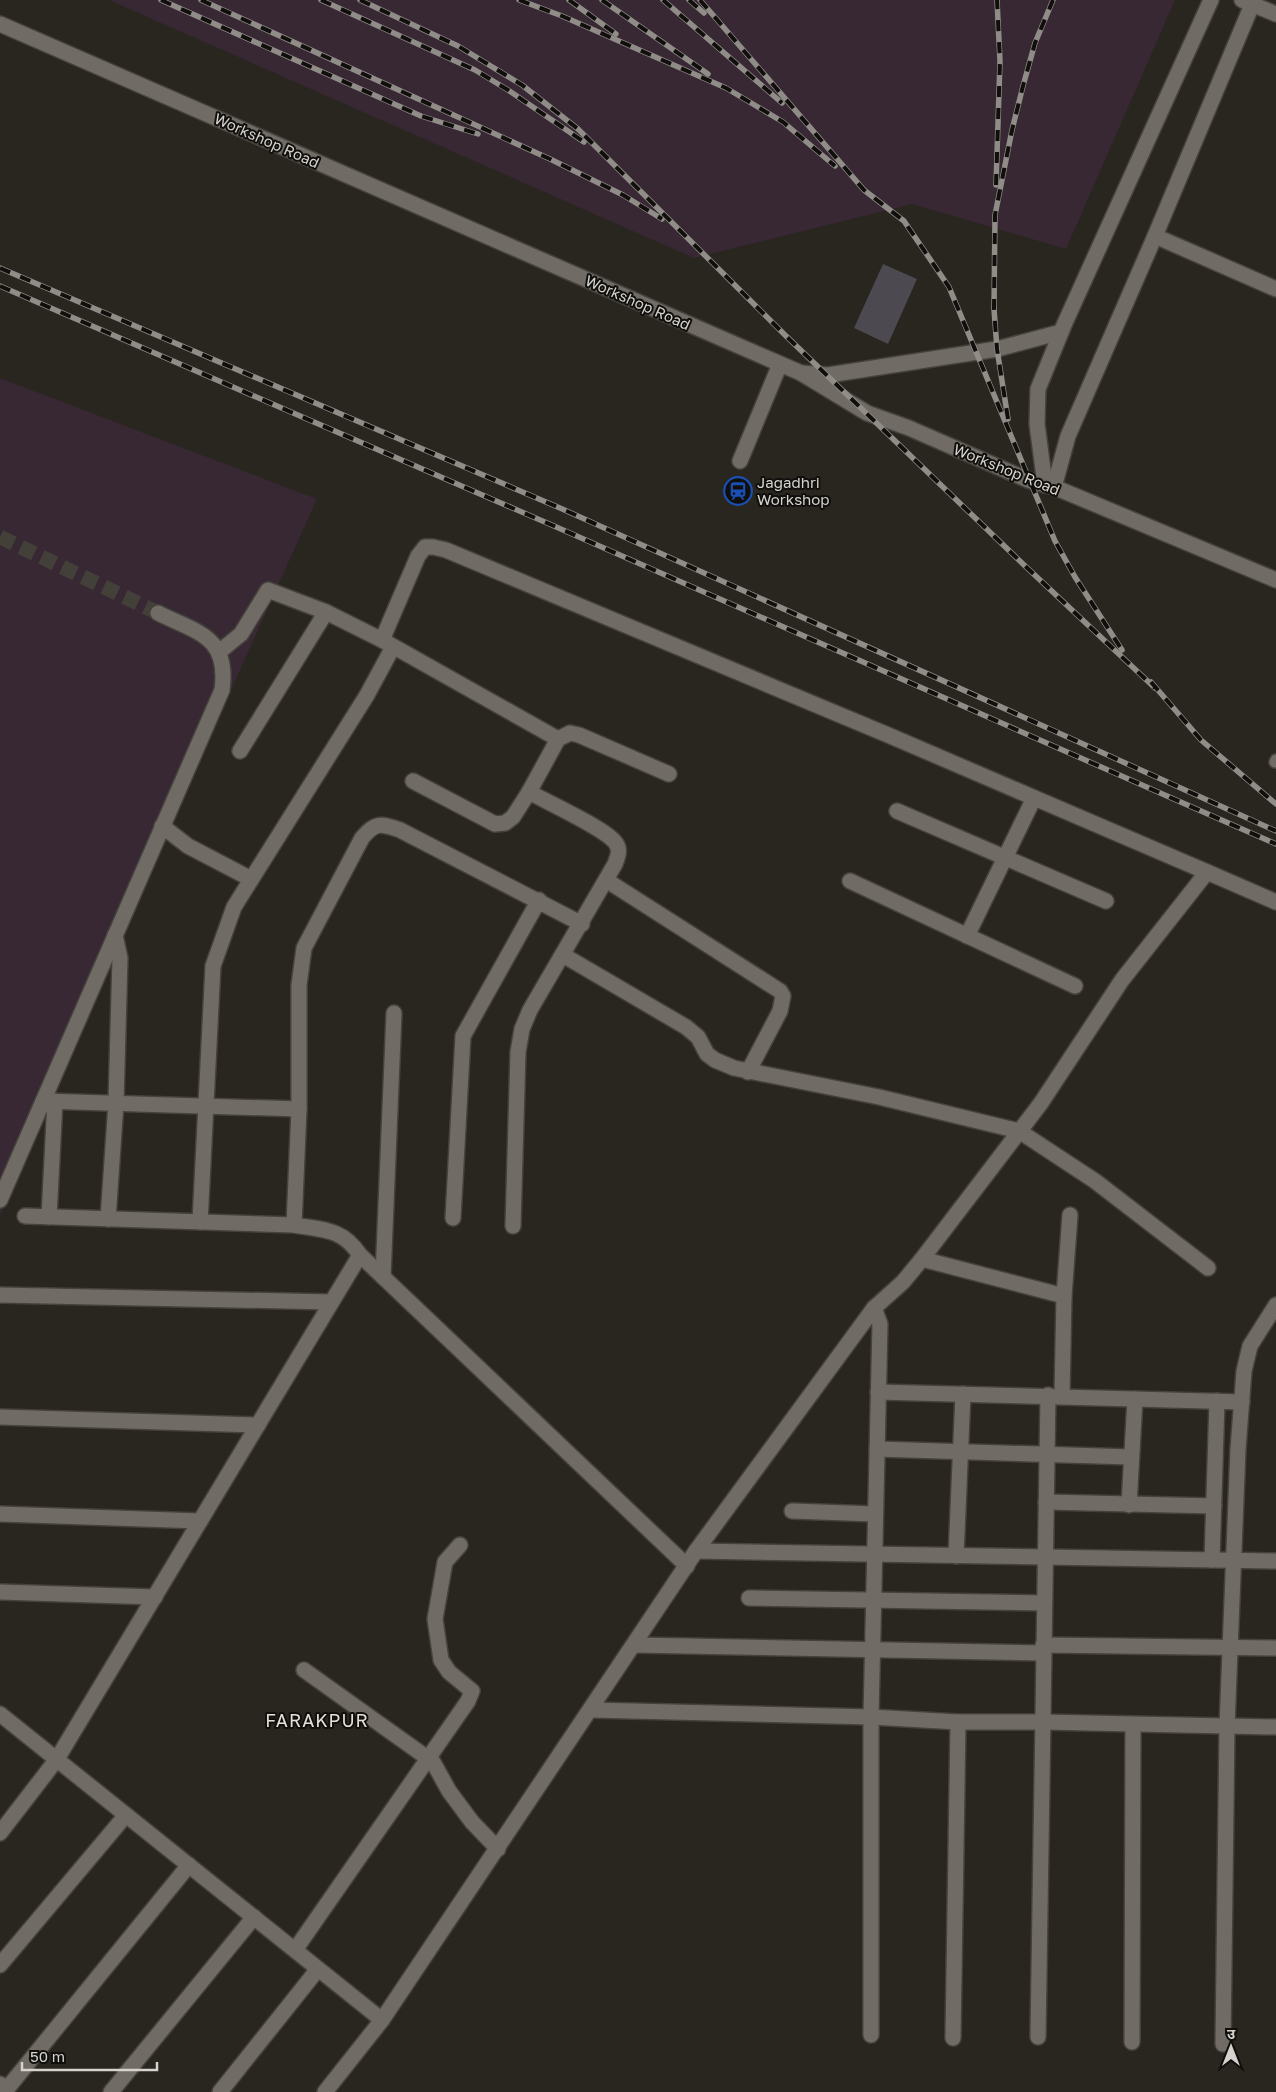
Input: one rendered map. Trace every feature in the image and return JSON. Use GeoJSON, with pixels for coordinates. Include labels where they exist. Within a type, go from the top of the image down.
{"type":"FeatureCollection","features":[{"type":"Feature","properties":{"kind":"street"},"geometry":{"type":"LineString","coordinates":[[1049,486],[1037,424],[1038,389],[1061,332],[1211,0]]}},
{"type":"Feature","properties":{"kind":"street"},"geometry":{"type":"LineString","coordinates":[[1049,486],[1068,436],[1155,236],[1250,2],[1276,14]]}},
{"type":"Feature","properties":{"kind":"street","name":"Workshop Road"},"geometry":{"type":"LineString","coordinates":[[0,24],[801,373],[867,414],[909,428],[1028,480],[1049,486],[1276,580]]}},
{"type":"Feature","properties":{"kind":"street"},"geometry":{"type":"LineString","coordinates":[[1155,236],[1276,289]]}},
{"type":"Feature","properties":{"kind":"street"},"geometry":{"type":"LineString","coordinates":[[801,373],[828,375],[997,349],[1061,332]]}},
{"type":"Feature","properties":{"kind":"street"},"geometry":{"type":"LineString","coordinates":[[740,461],[780,364]]}},
{"type":"Feature","properties":{"kind":"street"},"geometry":{"type":"LineString","coordinates":[[200,1222],[213,966],[234,906],[367,695],[418,556],[425,547],[446,550],[484,565],[1276,902]]}},
{"type":"Feature","properties":{"kind":"street"},"geometry":{"type":"LineString","coordinates":[[219,652],[241,634],[268,590],[326,612],[558,739]]}},
{"type":"Feature","properties":{"kind":"street"},"geometry":{"type":"LineString","coordinates":[[240,751],[326,612]]}},
{"type":"Feature","properties":{"kind":"street"},"geometry":{"type":"LineString","coordinates":[[0,1200],[49,1101],[115,935],[222,690],[224,675],[222,658],[215,644],[204,636],[158,614]]}},
{"type":"Feature","properties":{"kind":"street"},"geometry":{"type":"LineString","coordinates":[[413,781],[494,824],[506,823],[513,817],[558,739],[570,733],[579,735],[669,774]]}},
{"type":"Feature","properties":{"kind":"street"},"geometry":{"type":"LineString","coordinates":[[514,1226],[518,1052],[522,1029],[530,1010],[582,924],[620,853],[616,842],[603,833],[529,792]]}},
{"type":"Feature","properties":{"kind":"street"},"geometry":{"type":"LineString","coordinates":[[967,936],[1034,798]]}},
{"type":"Feature","properties":{"kind":"street"},"geometry":{"type":"LineString","coordinates":[[898,811],[1106,901]]}},
{"type":"Feature","properties":{"kind":"street"},"geometry":{"type":"LineString","coordinates":[[294,1225],[299,1109],[300,985],[304,948],[362,838],[370,828],[380,824],[400,830],[539,900],[582,924]]}},
{"type":"Feature","properties":{"kind":"street"},"geometry":{"type":"LineString","coordinates":[[162,826],[188,846],[251,879]]}},
{"type":"Feature","properties":{"kind":"street"},"geometry":{"type":"LineString","coordinates":[[325,2092],[382,2020],[592,1710],[696,1551],[874,1308],[904,1282],[1041,1103],[1122,980],[1207,872]]}},
{"type":"Feature","properties":{"kind":"street"},"geometry":{"type":"LineString","coordinates":[[606,880],[780,991],[783,996],[780,1011],[748,1072]]}},
{"type":"Feature","properties":{"kind":"street"},"geometry":{"type":"LineString","coordinates":[[850,881],[1075,986]]}},
{"type":"Feature","properties":{"kind":"street"},"geometry":{"type":"LineString","coordinates":[[453,1218],[463,1036],[539,900]]}},
{"type":"Feature","properties":{"kind":"street"},"geometry":{"type":"LineString","coordinates":[[108,1219],[116,1103],[120,958],[115,935]]}},
{"type":"Feature","properties":{"kind":"street"},"geometry":{"type":"LineString","coordinates":[[564,955],[686,1027],[698,1037],[706,1054],[715,1060],[748,1072],[879,1097],[1019,1131],[1096,1181],[1208,1268]]}},
{"type":"Feature","properties":{"kind":"street"},"geometry":{"type":"LineString","coordinates":[[383,1277],[394,1013]]}},
{"type":"Feature","properties":{"kind":"street"},"geometry":{"type":"LineString","coordinates":[[49,1101],[299,1109]]}},
{"type":"Feature","properties":{"kind":"street"},"geometry":{"type":"LineString","coordinates":[[49,1101],[49,1217]]}},
{"type":"Feature","properties":{"kind":"street"},"geometry":{"type":"LineString","coordinates":[[1038,2037],[1046,1454],[1055,1396],[1070,1215]]}},
{"type":"Feature","properties":{"kind":"street"},"geometry":{"type":"LineString","coordinates":[[25,1216],[294,1225],[328,1230],[344,1236],[360,1255],[687,1566]]}},
{"type":"Feature","properties":{"kind":"street"},"geometry":{"type":"LineString","coordinates":[[0,1832],[57,1760],[360,1255]]}},
{"type":"Feature","properties":{"kind":"street"},"geometry":{"type":"LineString","coordinates":[[922,1259],[1064,1296]]}},
{"type":"Feature","properties":{"kind":"street"},"geometry":{"type":"LineString","coordinates":[[0,1295],[331,1302]]}},
{"type":"Feature","properties":{"kind":"street"},"geometry":{"type":"LineString","coordinates":[[1223,2044],[1227,1726],[1238,1449],[1244,1371],[1250,1346],[1276,1305]]}},
{"type":"Feature","properties":{"kind":"street"},"geometry":{"type":"LineString","coordinates":[[871,2035],[871,1717],[880,1324],[874,1308]]}},
{"type":"Feature","properties":{"kind":"street"},"geometry":{"type":"LineString","coordinates":[[878,1392],[1242,1402]]}},
{"type":"Feature","properties":{"kind":"street"},"geometry":{"type":"LineString","coordinates":[[956,1556],[963,1394]]}},
{"type":"Feature","properties":{"kind":"street"},"geometry":{"type":"LineString","coordinates":[[1129,1504],[1135,1399]]}},
{"type":"Feature","properties":{"kind":"street"},"geometry":{"type":"LineString","coordinates":[[1212,1560],[1217,1401]]}},
{"type":"Feature","properties":{"kind":"street"},"geometry":{"type":"LineString","coordinates":[[0,1417],[258,1425]]}},
{"type":"Feature","properties":{"kind":"street"},"geometry":{"type":"LineString","coordinates":[[877,1449],[1132,1456]]}},
{"type":"Feature","properties":{"kind":"street"},"geometry":{"type":"LineString","coordinates":[[1046,1502],[1214,1506]]}},
{"type":"Feature","properties":{"kind":"street"},"geometry":{"type":"LineString","coordinates":[[792,1511],[876,1514]]}},
{"type":"Feature","properties":{"kind":"street"},"geometry":{"type":"LineString","coordinates":[[0,1514],[200,1521]]}},
{"type":"Feature","properties":{"kind":"street"},"geometry":{"type":"LineString","coordinates":[[295,1950],[468,1701],[472,1691],[449,1672],[441,1660],[436,1619],[445,1562],[460,1545]]}},
{"type":"Feature","properties":{"kind":"street"},"geometry":{"type":"LineString","coordinates":[[696,1551],[1276,1561]]}},
{"type":"Feature","properties":{"kind":"street"},"geometry":{"type":"LineString","coordinates":[[0,1592],[155,1597]]}},
{"type":"Feature","properties":{"kind":"street"},"geometry":{"type":"LineString","coordinates":[[749,1598],[1044,1603]]}},
{"type":"Feature","properties":{"kind":"street"},"geometry":{"type":"LineString","coordinates":[[634,1645],[872,1650],[1276,1648]]}},
{"type":"Feature","properties":{"kind":"street"},"geometry":{"type":"LineString","coordinates":[[304,1670],[433,1762],[450,1791],[472,1822],[498,1849]]}},
{"type":"Feature","properties":{"kind":"street"},"geometry":{"type":"LineString","coordinates":[[592,1710],[871,1717],[958,1722],[1276,1727]]}},
{"type":"Feature","properties":{"kind":"street"},"geometry":{"type":"LineString","coordinates":[[0,1714],[382,2020]]}},
{"type":"Feature","properties":{"kind":"street"},"geometry":{"type":"LineString","coordinates":[[953,2038],[958,1722]]}},
{"type":"Feature","properties":{"kind":"street"},"geometry":{"type":"LineString","coordinates":[[1132,2042],[1133,1725]]}},
{"type":"Feature","properties":{"kind":"street"},"geometry":{"type":"LineString","coordinates":[[0,1965],[126,1815]]}},
{"type":"Feature","properties":{"kind":"street"},"geometry":{"type":"LineString","coordinates":[[4,2089],[189,1865]]}},
{"type":"Feature","properties":{"kind":"street"},"geometry":{"type":"LineString","coordinates":[[110,2092],[254,1918]]}},
{"type":"Feature","properties":{"kind":"street"},"geometry":{"type":"LineString","coordinates":[[220,2092],[318,1969]]}},
{"type":"Feature","properties":{"kind":"shaded area"},"geometry":{"type":"Polygon","coordinates":[[[109,0],[1175,0],[1066,249],[912,204],[694,258],[109,0]]]}},
{"type":"Feature","properties":{"kind":"shaded area"},"geometry":{"type":"Polygon","coordinates":[[[0,378],[317,499],[107,966],[0,1216],[0,378]]]}},
{"type":"Feature","properties":{"kind":"building"},"geometry":{"type":"Polygon","coordinates":[[[883,264],[917,279],[888,344],[854,328],[883,264]]]}},
{"type":"Feature","properties":{"kind":"tunnel"},"geometry":{"type":"LineString","coordinates":[[0,537],[158,613]]}},
{"type":"Feature","properties":{"kind":"railway"},"geometry":{"type":"LineString","coordinates":[[161,0],[421,116],[478,134]]}},
{"type":"Feature","properties":{"kind":"railway"},"geometry":{"type":"LineString","coordinates":[[201,0],[550,159],[623,195],[662,219]]}},
{"type":"Feature","properties":{"kind":"railway"},"geometry":{"type":"LineString","coordinates":[[321,0],[475,70],[508,90],[584,142]]}},
{"type":"Feature","properties":{"kind":"railway"},"geometry":{"type":"LineString","coordinates":[[360,0],[458,46],[522,85],[578,129],[786,336],[1155,688]]}},
{"type":"Feature","properties":{"kind":"railway"},"geometry":{"type":"LineString","coordinates":[[519,0],[562,16],[726,88],[783,122],[835,166]]}},
{"type":"Feature","properties":{"kind":"railway"},"geometry":{"type":"LineString","coordinates":[[569,0],[616,34]]}},
{"type":"Feature","properties":{"kind":"railway"},"geometry":{"type":"LineString","coordinates":[[602,0],[708,74]]}},
{"type":"Feature","properties":{"kind":"railway"},"geometry":{"type":"LineString","coordinates":[[663,0],[782,103]]}},
{"type":"Feature","properties":{"kind":"railway"},"geometry":{"type":"LineString","coordinates":[[689,0],[704,13]]}},
{"type":"Feature","properties":{"kind":"railway"},"geometry":{"type":"LineString","coordinates":[[700,0],[864,190],[904,221],[949,287],[1055,541],[1075,577],[1122,650]]}},
{"type":"Feature","properties":{"kind":"railway"},"geometry":{"type":"LineString","coordinates":[[996,185],[1000,61],[997,0]]}},
{"type":"Feature","properties":{"kind":"railway"},"geometry":{"type":"LineString","coordinates":[[1008,419],[997,349],[994,309],[995,215],[1023,86],[1035,43],[1053,0]]}},
{"type":"Feature","properties":{"kind":"railway"},"geometry":{"type":"LineString","coordinates":[[0,268],[560,508],[1276,831]]}},
{"type":"Feature","properties":{"kind":"railway"},"geometry":{"type":"LineString","coordinates":[[0,286],[554,526],[1276,844]]}},
{"type":"Feature","properties":{"kind":"railway"},"geometry":{"type":"LineString","coordinates":[[1151,682],[1201,740],[1276,804]]}},
{"type":"Feature","properties":{"kind":"place","name":"Jagadhri Workshop"},"geometry":{"type":"Point","coordinates":[738,491]}},
{"type":"Feature","properties":{"kind":"district","name":"FARAKPUR"},"geometry":{"type":"Point","coordinates":[317,1720]}}]}
